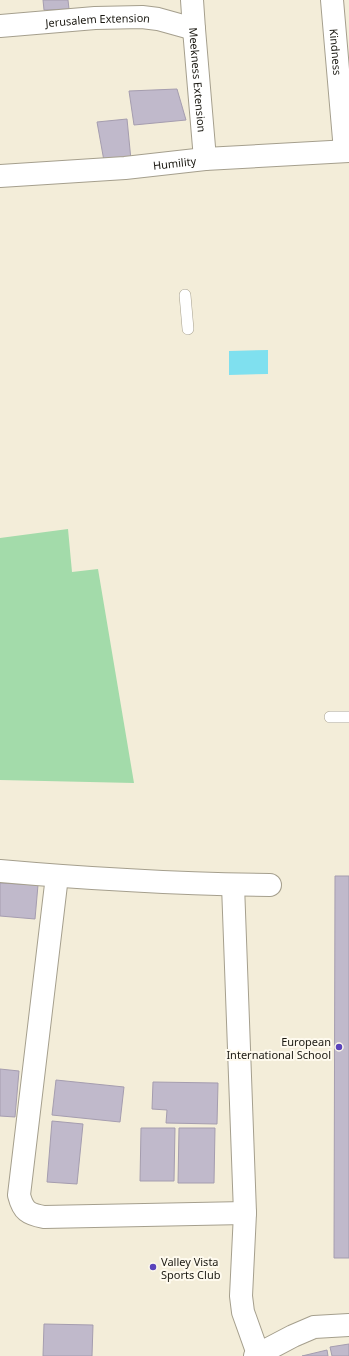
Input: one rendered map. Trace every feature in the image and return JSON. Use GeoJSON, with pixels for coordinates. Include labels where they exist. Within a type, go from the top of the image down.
{"type":"FeatureCollection","features":[{"type":"Feature","properties":{"kind":"street","name":"Meekness Extension"},"geometry":{"type":"LineString","coordinates":[[192,0],[205,159]]}},
{"type":"Feature","properties":{"kind":"street","name":"Kindness"},"geometry":{"type":"LineString","coordinates":[[332,0],[347,151]]}},
{"type":"Feature","properties":{"kind":"street","name":"Jerusalem Extension"},"geometry":{"type":"LineString","coordinates":[[0,26],[95,18],[142,18],[158,19],[194,29]]}},
{"type":"Feature","properties":{"kind":"street","name":"Humility"},"geometry":{"type":"LineString","coordinates":[[0,176],[125,168],[205,159],[347,151]]}},
{"type":"Feature","properties":{"kind":"street"},"geometry":{"type":"LineString","coordinates":[[0,871],[57,876],[232,885],[270,885]]}},
{"type":"Feature","properties":{"kind":"street"},"geometry":{"type":"LineString","coordinates":[[57,876],[19,1195],[21,1204],[25,1211],[33,1215],[44,1217],[245,1213]]}},
{"type":"Feature","properties":{"kind":"street"},"geometry":{"type":"LineString","coordinates":[[232,885],[245,1213],[241,1296],[243,1312],[256,1355],[314,1327],[349,1325]]}},
{"type":"Feature","properties":{"kind":"lane"},"geometry":{"type":"LineString","coordinates":[[185,295],[188,329]]}},
{"type":"Feature","properties":{"kind":"lane"},"geometry":{"type":"LineString","coordinates":[[330,717],[349,717]]}},
{"type":"Feature","properties":{"kind":"green space"},"geometry":{"type":"Polygon","coordinates":[[[68,529],[72,572],[98,569],[134,783],[0,780],[0,538],[68,529]]]}},
{"type":"Feature","properties":{"kind":"water"},"geometry":{"type":"Polygon","coordinates":[[[268,350],[268,374],[229,375],[229,351],[268,350]]]}},
{"type":"Feature","properties":{"kind":"building"},"geometry":{"type":"Polygon","coordinates":[[[43,0],[68,0],[69,9],[44,10],[43,0]]]}},
{"type":"Feature","properties":{"kind":"building"},"geometry":{"type":"Polygon","coordinates":[[[177,89],[186,120],[134,125],[129,91],[177,89]]]}},
{"type":"Feature","properties":{"kind":"building"},"geometry":{"type":"Polygon","coordinates":[[[127,119],[131,160],[104,161],[97,122],[127,119]]]}},
{"type":"Feature","properties":{"kind":"building"},"geometry":{"type":"Polygon","coordinates":[[[335,876],[349,876],[349,1258],[334,1258],[335,876]]]}},
{"type":"Feature","properties":{"kind":"building"},"geometry":{"type":"Polygon","coordinates":[[[0,883],[38,885],[35,919],[0,916],[0,883]]]}},
{"type":"Feature","properties":{"kind":"building"},"geometry":{"type":"Polygon","coordinates":[[[0,1069],[19,1071],[15,1117],[0,1116],[0,1069]]]}},
{"type":"Feature","properties":{"kind":"building"},"geometry":{"type":"Polygon","coordinates":[[[56,1080],[124,1087],[120,1122],[52,1115],[56,1080]]]}},
{"type":"Feature","properties":{"kind":"building"},"geometry":{"type":"Polygon","coordinates":[[[153,1082],[218,1083],[217,1124],[166,1123],[167,1110],[152,1109],[153,1082]]]}},
{"type":"Feature","properties":{"kind":"building"},"geometry":{"type":"Polygon","coordinates":[[[52,1121],[83,1124],[77,1184],[47,1182],[52,1121]]]}},
{"type":"Feature","properties":{"kind":"building"},"geometry":{"type":"Polygon","coordinates":[[[141,1128],[175,1128],[174,1181],[140,1181],[141,1128]]]}},
{"type":"Feature","properties":{"kind":"building"},"geometry":{"type":"Polygon","coordinates":[[[179,1128],[215,1128],[214,1183],[178,1183],[179,1128]]]}},
{"type":"Feature","properties":{"kind":"building"},"geometry":{"type":"Polygon","coordinates":[[[44,1324],[93,1325],[92,1356],[43,1356],[44,1324]]]}},
{"type":"Feature","properties":{"kind":"building"},"geometry":{"type":"Polygon","coordinates":[[[349,1344],[349,1356],[332,1356],[330,1347],[349,1344]]]}},
{"type":"Feature","properties":{"kind":"building"},"geometry":{"type":"Polygon","coordinates":[[[327,1350],[328,1356],[302,1356],[327,1350]]]}},
{"type":"Feature","properties":{"kind":"place","name":"European International School"},"geometry":{"type":"Point","coordinates":[339,1047]}},
{"type":"Feature","properties":{"kind":"place","name":"Valley Vista Sports Club"},"geometry":{"type":"Point","coordinates":[153,1267]}}]}
